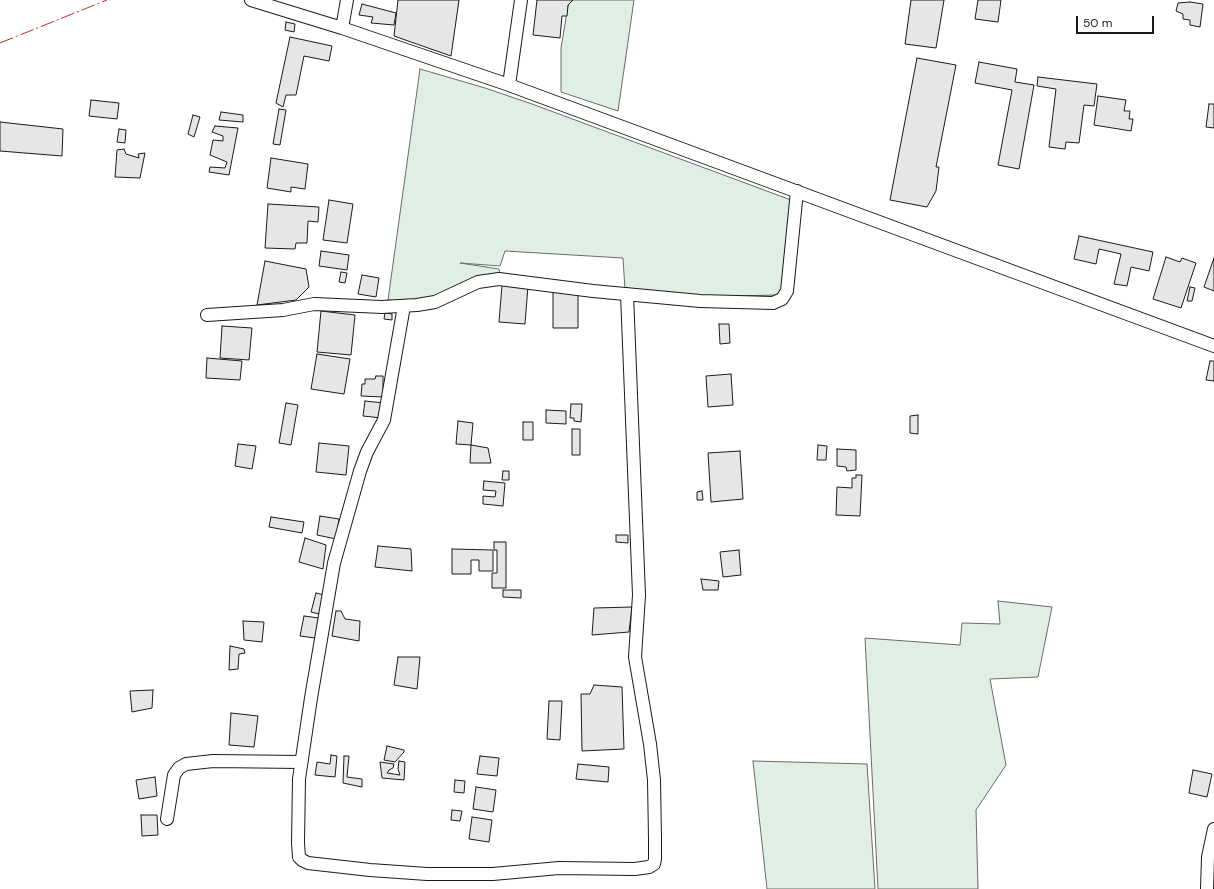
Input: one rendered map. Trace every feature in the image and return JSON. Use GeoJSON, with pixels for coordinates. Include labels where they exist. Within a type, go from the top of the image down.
{"type":"FeatureCollection","features":[{"type":"Feature","properties":{"kind":"street"},"geometry":{"type":"LineString","coordinates":[[251,0],[281,4],[342,28],[509,85],[1214,346]]}},
{"type":"Feature","properties":{"kind":"street"},"geometry":{"type":"LineString","coordinates":[[342,28],[347,0]]}},
{"type":"Feature","properties":{"kind":"street"},"geometry":{"type":"LineString","coordinates":[[509,85],[521,0]]}},
{"type":"Feature","properties":{"kind":"street"},"geometry":{"type":"LineString","coordinates":[[207,315],[283,310],[314,304],[382,307],[404,306],[435,302],[478,282],[499,279],[700,301],[773,302],[782,299],[787,291],[797,191]]}},
{"type":"Feature","properties":{"kind":"street"},"geometry":{"type":"LineString","coordinates":[[404,306],[384,420],[378,434],[367,452],[360,471],[334,563],[299,779],[298,843],[300,856],[302,860],[308,863],[370,870],[428,874],[493,874],[559,868],[635,869],[649,867],[654,864],[656,839],[654,780],[650,744],[635,657],[639,595],[627,294]]}},
{"type":"Feature","properties":{"kind":"street"},"geometry":{"type":"LineString","coordinates":[[167,819],[174,775],[186,764],[213,761],[301,762]]}},
{"type":"Feature","properties":{"kind":"street"},"geometry":{"type":"LineString","coordinates":[[1206,889],[1208,857],[1214,829]]}},
{"type":"Feature","properties":{"kind":"green space"},"geometry":{"type":"Polygon","coordinates":[[[569,0],[634,0],[618,111],[561,92],[561,48],[569,0]]]}},
{"type":"Feature","properties":{"kind":"green space"},"geometry":{"type":"Polygon","coordinates":[[[420,69],[485,88],[532,104],[791,200],[782,291],[778,295],[685,297],[625,290],[623,258],[505,251],[500,266],[460,263],[499,269],[500,274],[415,302],[388,300],[420,69]]]}},
{"type":"Feature","properties":{"kind":"green space"},"geometry":{"type":"Polygon","coordinates":[[[998,601],[1052,607],[1038,677],[990,679],[1006,765],[976,810],[978,889],[878,889],[865,638],[960,645],[962,623],[1000,624],[998,601]]]}},
{"type":"Feature","properties":{"kind":"green space"},"geometry":{"type":"Polygon","coordinates":[[[753,761],[867,764],[875,889],[767,889],[753,761]]]}},
{"type":"Feature","properties":{"kind":"building"},"geometry":{"type":"Polygon","coordinates":[[[398,0],[459,0],[451,56],[394,36],[398,0]]]}},
{"type":"Feature","properties":{"kind":"building"},"geometry":{"type":"Polygon","coordinates":[[[537,0],[573,0],[568,5],[567,16],[562,16],[560,38],[533,35],[537,0]]]}},
{"type":"Feature","properties":{"kind":"building"},"geometry":{"type":"Polygon","coordinates":[[[911,0],[944,0],[936,48],[905,44],[911,0]]]}},
{"type":"Feature","properties":{"kind":"building"},"geometry":{"type":"Polygon","coordinates":[[[978,0],[1001,0],[998,22],[975,19],[978,0]]]}},
{"type":"Feature","properties":{"kind":"building"},"geometry":{"type":"Polygon","coordinates":[[[1190,2],[1203,4],[1200,27],[1190,25],[1190,20],[1183,19],[1183,14],[1176,11],[1178,3],[1190,2]]]}},
{"type":"Feature","properties":{"kind":"building"},"geometry":{"type":"Polygon","coordinates":[[[362,4],[396,13],[394,25],[371,23],[373,17],[359,15],[362,4]]]}},
{"type":"Feature","properties":{"kind":"building"},"geometry":{"type":"Polygon","coordinates":[[[286,22],[295,24],[294,32],[285,30],[286,22]]]}},
{"type":"Feature","properties":{"kind":"building"},"geometry":{"type":"Polygon","coordinates":[[[290,37],[332,46],[329,61],[304,56],[296,95],[286,95],[283,107],[276,103],[290,37]]]}},
{"type":"Feature","properties":{"kind":"building"},"geometry":{"type":"Polygon","coordinates":[[[917,58],[956,65],[936,167],[939,167],[936,191],[927,207],[890,200],[917,58]]]}},
{"type":"Feature","properties":{"kind":"building"},"geometry":{"type":"Polygon","coordinates":[[[979,62],[1017,69],[1015,82],[1034,85],[1019,169],[998,165],[1012,90],[975,83],[979,62]]]}},
{"type":"Feature","properties":{"kind":"building"},"geometry":{"type":"Polygon","coordinates":[[[1038,77],[1097,84],[1094,106],[1084,105],[1079,143],[1066,142],[1065,149],[1049,147],[1056,89],[1037,86],[1038,77]]]}},
{"type":"Feature","properties":{"kind":"building"},"geometry":{"type":"Polygon","coordinates":[[[1098,96],[1126,100],[1124,111],[1130,111],[1129,119],[1133,119],[1131,131],[1094,125],[1098,96]]]}},
{"type":"Feature","properties":{"kind":"building"},"geometry":{"type":"Polygon","coordinates":[[[91,100],[119,103],[117,119],[89,116],[91,100]]]}},
{"type":"Feature","properties":{"kind":"building"},"geometry":{"type":"Polygon","coordinates":[[[1209,104],[1214,104],[1214,128],[1206,127],[1209,104]]]}},
{"type":"Feature","properties":{"kind":"building"},"geometry":{"type":"Polygon","coordinates":[[[279,109],[286,110],[280,145],[273,144],[279,109]]]}},
{"type":"Feature","properties":{"kind":"building"},"geometry":{"type":"Polygon","coordinates":[[[221,112],[243,115],[243,122],[219,120],[221,112]]]}},
{"type":"Feature","properties":{"kind":"building"},"geometry":{"type":"Polygon","coordinates":[[[193,115],[200,117],[194,137],[188,134],[193,115]]]}},
{"type":"Feature","properties":{"kind":"building"},"geometry":{"type":"Polygon","coordinates":[[[0,122],[63,129],[62,156],[0,151],[0,122]]]}},
{"type":"Feature","properties":{"kind":"building"},"geometry":{"type":"Polygon","coordinates":[[[215,126],[238,128],[229,175],[209,172],[210,167],[225,168],[227,162],[210,155],[213,140],[223,141],[223,136],[212,132],[215,126]]]}},
{"type":"Feature","properties":{"kind":"building"},"geometry":{"type":"Polygon","coordinates":[[[119,129],[126,130],[125,143],[117,142],[119,129]]]}},
{"type":"Feature","properties":{"kind":"building"},"geometry":{"type":"Polygon","coordinates":[[[124,149],[126,154],[139,158],[138,154],[145,153],[140,178],[115,177],[117,150],[124,149]]]}},
{"type":"Feature","properties":{"kind":"building"},"geometry":{"type":"Polygon","coordinates":[[[271,158],[308,164],[305,189],[291,187],[291,192],[267,188],[271,158]]]}},
{"type":"Feature","properties":{"kind":"building"},"geometry":{"type":"Polygon","coordinates":[[[329,200],[353,204],[347,243],[323,240],[329,200]]]}},
{"type":"Feature","properties":{"kind":"building"},"geometry":{"type":"Polygon","coordinates":[[[268,204],[319,207],[318,222],[308,221],[307,243],[296,243],[295,249],[265,248],[268,204]]]}},
{"type":"Feature","properties":{"kind":"building"},"geometry":{"type":"Polygon","coordinates":[[[1079,236],[1153,252],[1149,271],[1131,267],[1127,286],[1114,284],[1121,254],[1099,249],[1096,264],[1074,259],[1079,236]]]}},
{"type":"Feature","properties":{"kind":"building"},"geometry":{"type":"Polygon","coordinates":[[[321,251],[349,255],[347,270],[319,266],[321,251]]]}},
{"type":"Feature","properties":{"kind":"building"},"geometry":{"type":"Polygon","coordinates":[[[1166,257],[1180,262],[1182,258],[1196,263],[1181,308],[1153,299],[1166,257]]]}},
{"type":"Feature","properties":{"kind":"building"},"geometry":{"type":"Polygon","coordinates":[[[1214,258],[1214,291],[1204,287],[1214,258]]]}},
{"type":"Feature","properties":{"kind":"building"},"geometry":{"type":"Polygon","coordinates":[[[265,261],[306,269],[309,287],[296,300],[257,305],[265,261]]]}},
{"type":"Feature","properties":{"kind":"building"},"geometry":{"type":"Polygon","coordinates":[[[341,272],[347,273],[345,283],[339,282],[341,272]]]}},
{"type":"Feature","properties":{"kind":"building"},"geometry":{"type":"Polygon","coordinates":[[[362,275],[379,278],[376,297],[358,294],[362,275]]]}},
{"type":"Feature","properties":{"kind":"building"},"geometry":{"type":"Polygon","coordinates":[[[502,285],[528,286],[525,324],[499,322],[502,285]]]}},
{"type":"Feature","properties":{"kind":"building"},"geometry":{"type":"Polygon","coordinates":[[[1190,287],[1195,288],[1192,301],[1187,301],[1190,287]]]}},
{"type":"Feature","properties":{"kind":"building"},"geometry":{"type":"Polygon","coordinates":[[[553,291],[578,291],[578,328],[553,328],[553,291]]]}},
{"type":"Feature","properties":{"kind":"building"},"geometry":{"type":"Polygon","coordinates":[[[321,311],[355,315],[351,355],[317,352],[321,311]]]}},
{"type":"Feature","properties":{"kind":"building"},"geometry":{"type":"Polygon","coordinates":[[[385,313],[392,314],[392,320],[384,319],[385,313]]]}},
{"type":"Feature","properties":{"kind":"building"},"geometry":{"type":"Polygon","coordinates":[[[719,324],[729,324],[730,343],[720,344],[719,324]]]}},
{"type":"Feature","properties":{"kind":"building"},"geometry":{"type":"Polygon","coordinates":[[[222,326],[252,328],[249,360],[220,358],[222,326]]]}},
{"type":"Feature","properties":{"kind":"building"},"geometry":{"type":"Polygon","coordinates":[[[317,354],[350,359],[344,394],[311,389],[317,354]]]}},
{"type":"Feature","properties":{"kind":"building"},"geometry":{"type":"Polygon","coordinates":[[[207,358],[242,361],[240,380],[206,378],[207,358]]]}},
{"type":"Feature","properties":{"kind":"building"},"geometry":{"type":"Polygon","coordinates":[[[1210,361],[1214,361],[1214,381],[1206,380],[1210,361]]]}},
{"type":"Feature","properties":{"kind":"building"},"geometry":{"type":"Polygon","coordinates":[[[731,374],[733,405],[708,407],[706,376],[731,374]]]}},
{"type":"Feature","properties":{"kind":"building"},"geometry":{"type":"Polygon","coordinates":[[[376,376],[383,376],[383,397],[361,396],[362,384],[365,384],[365,379],[375,379],[376,376]]]}},
{"type":"Feature","properties":{"kind":"building"},"geometry":{"type":"Polygon","coordinates":[[[365,401],[384,403],[382,418],[363,416],[365,401]]]}},
{"type":"Feature","properties":{"kind":"building"},"geometry":{"type":"Polygon","coordinates":[[[286,403],[298,405],[291,445],[279,443],[286,403]]]}},
{"type":"Feature","properties":{"kind":"building"},"geometry":{"type":"Polygon","coordinates":[[[571,404],[582,404],[581,422],[574,421],[574,418],[570,418],[571,404]]]}},
{"type":"Feature","properties":{"kind":"building"},"geometry":{"type":"Polygon","coordinates":[[[546,410],[566,411],[566,424],[546,423],[546,410]]]}},
{"type":"Feature","properties":{"kind":"building"},"geometry":{"type":"Polygon","coordinates":[[[918,415],[918,434],[910,433],[910,416],[918,415]]]}},
{"type":"Feature","properties":{"kind":"building"},"geometry":{"type":"Polygon","coordinates":[[[458,421],[473,423],[471,445],[456,444],[458,421]]]}},
{"type":"Feature","properties":{"kind":"building"},"geometry":{"type":"Polygon","coordinates":[[[523,422],[533,422],[533,440],[523,440],[523,422]]]}},
{"type":"Feature","properties":{"kind":"building"},"geometry":{"type":"Polygon","coordinates":[[[572,429],[580,429],[580,455],[572,455],[572,429]]]}},
{"type":"Feature","properties":{"kind":"building"},"geometry":{"type":"Polygon","coordinates":[[[319,443],[349,446],[346,475],[316,472],[319,443]]]}},
{"type":"Feature","properties":{"kind":"building"},"geometry":{"type":"Polygon","coordinates":[[[238,444],[256,446],[252,469],[235,466],[238,444]]]}},
{"type":"Feature","properties":{"kind":"building"},"geometry":{"type":"Polygon","coordinates":[[[471,445],[488,448],[491,463],[470,463],[471,445]]]}},
{"type":"Feature","properties":{"kind":"building"},"geometry":{"type":"Polygon","coordinates":[[[818,445],[827,446],[826,460],[817,460],[818,445]]]}},
{"type":"Feature","properties":{"kind":"building"},"geometry":{"type":"Polygon","coordinates":[[[837,449],[856,450],[856,470],[847,471],[846,467],[837,466],[837,449]]]}},
{"type":"Feature","properties":{"kind":"building"},"geometry":{"type":"Polygon","coordinates":[[[740,451],[743,499],[711,502],[708,453],[740,451]]]}},
{"type":"Feature","properties":{"kind":"building"},"geometry":{"type":"Polygon","coordinates":[[[503,471],[509,471],[509,480],[502,480],[503,471]]]}},
{"type":"Feature","properties":{"kind":"building"},"geometry":{"type":"Polygon","coordinates":[[[856,475],[862,475],[860,516],[836,515],[837,487],[852,488],[852,478],[856,478],[856,475]]]}},
{"type":"Feature","properties":{"kind":"building"},"geometry":{"type":"Polygon","coordinates":[[[484,481],[505,483],[503,506],[483,504],[483,496],[495,497],[496,491],[483,490],[484,481]]]}},
{"type":"Feature","properties":{"kind":"building"},"geometry":{"type":"Polygon","coordinates":[[[702,491],[703,500],[697,500],[697,492],[702,491]]]}},
{"type":"Feature","properties":{"kind":"building"},"geometry":{"type":"Polygon","coordinates":[[[320,516],[339,519],[336,539],[317,535],[320,516]]]}},
{"type":"Feature","properties":{"kind":"building"},"geometry":{"type":"Polygon","coordinates":[[[271,517],[304,522],[302,533],[269,527],[271,517]]]}},
{"type":"Feature","properties":{"kind":"building"},"geometry":{"type":"Polygon","coordinates":[[[616,535],[628,535],[628,543],[616,542],[616,535]]]}},
{"type":"Feature","properties":{"kind":"building"},"geometry":{"type":"Polygon","coordinates":[[[305,538],[326,545],[323,569],[299,562],[305,538]]]}},
{"type":"Feature","properties":{"kind":"building"},"geometry":{"type":"Polygon","coordinates":[[[494,542],[506,542],[506,588],[492,588],[492,573],[497,573],[497,550],[494,550],[494,542]]]}},
{"type":"Feature","properties":{"kind":"building"},"geometry":{"type":"Polygon","coordinates":[[[378,546],[411,549],[412,571],[375,567],[378,546]]]}},
{"type":"Feature","properties":{"kind":"building"},"geometry":{"type":"Polygon","coordinates":[[[452,549],[493,550],[493,571],[479,571],[479,560],[471,560],[471,574],[452,574],[452,549]]]}},
{"type":"Feature","properties":{"kind":"building"},"geometry":{"type":"Polygon","coordinates":[[[739,550],[741,575],[723,577],[720,552],[739,550]]]}},
{"type":"Feature","properties":{"kind":"building"},"geometry":{"type":"Polygon","coordinates":[[[701,579],[719,581],[718,590],[703,590],[701,579]]]}},
{"type":"Feature","properties":{"kind":"building"},"geometry":{"type":"Polygon","coordinates":[[[503,590],[521,590],[521,598],[503,597],[503,590]]]}},
{"type":"Feature","properties":{"kind":"building"},"geometry":{"type":"Polygon","coordinates":[[[316,593],[324,595],[319,614],[311,612],[316,593]]]}},
{"type":"Feature","properties":{"kind":"building"},"geometry":{"type":"Polygon","coordinates":[[[632,607],[629,632],[592,635],[594,608],[632,607]]]}},
{"type":"Feature","properties":{"kind":"building"},"geometry":{"type":"Polygon","coordinates":[[[336,611],[341,611],[345,619],[360,621],[359,641],[332,636],[336,611]]]}},
{"type":"Feature","properties":{"kind":"building"},"geometry":{"type":"Polygon","coordinates":[[[304,616],[319,618],[315,638],[300,636],[304,616]]]}},
{"type":"Feature","properties":{"kind":"building"},"geometry":{"type":"Polygon","coordinates":[[[243,621],[264,622],[262,642],[244,640],[243,621]]]}},
{"type":"Feature","properties":{"kind":"building"},"geometry":{"type":"Polygon","coordinates":[[[230,646],[244,649],[245,653],[239,654],[238,669],[229,670],[230,646]]]}},
{"type":"Feature","properties":{"kind":"building"},"geometry":{"type":"Polygon","coordinates":[[[398,657],[420,657],[417,689],[394,685],[398,657]]]}},
{"type":"Feature","properties":{"kind":"building"},"geometry":{"type":"Polygon","coordinates":[[[594,685],[622,687],[624,749],[582,751],[581,694],[590,694],[594,685]]]}},
{"type":"Feature","properties":{"kind":"building"},"geometry":{"type":"Polygon","coordinates":[[[153,690],[152,708],[132,712],[130,691],[153,690]]]}},
{"type":"Feature","properties":{"kind":"building"},"geometry":{"type":"Polygon","coordinates":[[[549,701],[562,701],[560,740],[547,739],[549,701]]]}},
{"type":"Feature","properties":{"kind":"building"},"geometry":{"type":"Polygon","coordinates":[[[231,713],[258,716],[254,747],[229,745],[231,713]]]}},
{"type":"Feature","properties":{"kind":"building"},"geometry":{"type":"Polygon","coordinates":[[[387,746],[404,750],[404,752],[395,762],[384,760],[387,746]]]}},
{"type":"Feature","properties":{"kind":"building"},"geometry":{"type":"Polygon","coordinates":[[[331,755],[337,756],[335,777],[315,775],[317,762],[330,764],[331,755]]]}},
{"type":"Feature","properties":{"kind":"building"},"geometry":{"type":"Polygon","coordinates":[[[344,756],[349,756],[347,777],[362,779],[362,787],[343,783],[344,756]]]}},
{"type":"Feature","properties":{"kind":"building"},"geometry":{"type":"Polygon","coordinates":[[[480,756],[499,758],[497,776],[477,774],[480,756]]]}},
{"type":"Feature","properties":{"kind":"building"},"geometry":{"type":"Polygon","coordinates":[[[399,761],[405,762],[404,780],[382,778],[380,762],[394,764],[393,768],[387,773],[400,775],[398,769],[399,761]]]}},
{"type":"Feature","properties":{"kind":"building"},"geometry":{"type":"Polygon","coordinates":[[[578,764],[609,767],[608,782],[576,779],[578,764]]]}},
{"type":"Feature","properties":{"kind":"building"},"geometry":{"type":"Polygon","coordinates":[[[1193,770],[1212,774],[1207,797],[1189,793],[1193,770]]]}},
{"type":"Feature","properties":{"kind":"building"},"geometry":{"type":"Polygon","coordinates":[[[155,777],[157,796],[139,799],[136,780],[155,777]]]}},
{"type":"Feature","properties":{"kind":"building"},"geometry":{"type":"Polygon","coordinates":[[[455,780],[465,781],[464,793],[454,792],[455,780]]]}},
{"type":"Feature","properties":{"kind":"building"},"geometry":{"type":"Polygon","coordinates":[[[476,787],[496,790],[493,812],[473,809],[476,787]]]}},
{"type":"Feature","properties":{"kind":"building"},"geometry":{"type":"Polygon","coordinates":[[[452,810],[462,811],[460,821],[451,820],[452,810]]]}},
{"type":"Feature","properties":{"kind":"building"},"geometry":{"type":"Polygon","coordinates":[[[141,815],[157,815],[158,835],[142,836],[141,815]]]}},
{"type":"Feature","properties":{"kind":"building"},"geometry":{"type":"Polygon","coordinates":[[[472,817],[492,820],[489,842],[469,839],[472,817]]]}},
{"type":"Feature","properties":{"kind":"power"},"geometry":{"type":"LineString","coordinates":[[0,43],[107,0]]}}]}
